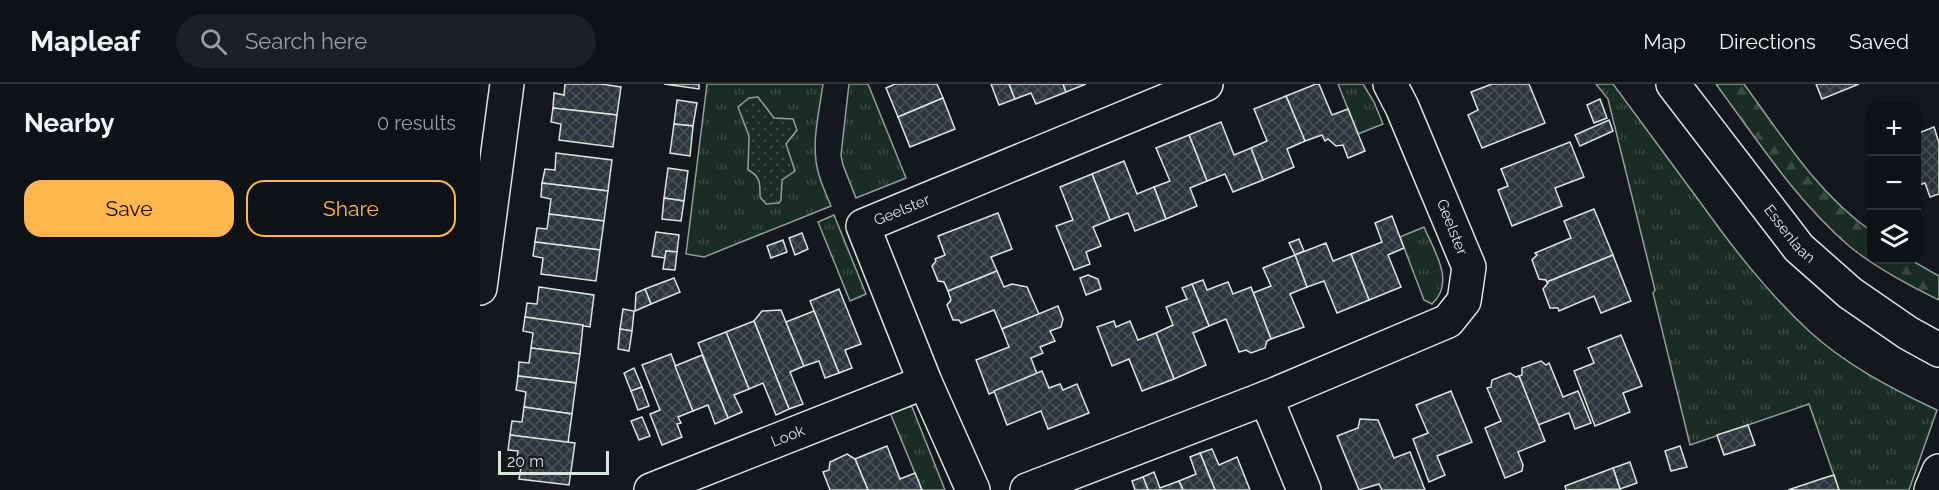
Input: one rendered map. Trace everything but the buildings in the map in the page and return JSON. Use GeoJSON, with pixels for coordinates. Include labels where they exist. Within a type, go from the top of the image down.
{"type":"FeatureCollection","features":[{"type":"Feature","properties":{"kind":"street"},"geometry":{"type":"LineString","coordinates":[[480,288],[507,84]]}},
{"type":"Feature","properties":{"kind":"street","name":"Geelster"},"geometry":{"type":"LineString","coordinates":[[973,490],[925,382],[863,226],[1206,84]]}},
{"type":"Feature","properties":{"kind":"street","name":"Geelster"},"geometry":{"type":"LineString","coordinates":[[1027,490],[1266,398],[1448,321],[1464,301],[1468,267],[1402,107],[1390,84]]}},
{"type":"Feature","properties":{"kind":"street","name":"Essenlaan"},"geometry":{"type":"LineString","coordinates":[[1673,84],[1799,249],[1850,293],[1908,333],[1939,350]]}},
{"type":"Feature","properties":{"kind":"street","name":"Look"},"geometry":{"type":"LineString","coordinates":[[651,490],[925,382]]}},
{"type":"Feature","properties":{"kind":"street"},"geometry":{"type":"LineString","coordinates":[[1266,398],[1304,490]]}},
{"type":"Feature","properties":{"kind":"street"},"geometry":{"type":"LineString","coordinates":[[1931,490],[1939,471]]}},
{"type":"Feature","properties":{"kind":"green space"},"geometry":{"type":"Polygon","coordinates":[[[707,84],[823,84],[815,153],[819,175],[831,206],[704,257],[686,254],[707,84]]]}},
{"type":"Feature","properties":{"kind":"green space"},"geometry":{"type":"Polygon","coordinates":[[[849,84],[868,84],[906,178],[856,198],[841,155],[849,84]]]}},
{"type":"Feature","properties":{"kind":"green space"},"geometry":{"type":"Polygon","coordinates":[[[1338,84],[1363,84],[1383,124],[1358,134],[1338,84]]]}},
{"type":"Feature","properties":{"kind":"green space"},"geometry":{"type":"Polygon","coordinates":[[[1596,84],[1613,84],[1738,253],[1779,301],[1809,331],[1838,355],[1870,375],[1937,410],[1909,490],[1839,490],[1809,404],[1690,445],[1608,99],[1596,84]]]}},
{"type":"Feature","properties":{"kind":"green space"},"geometry":{"type":"Polygon","coordinates":[[[1716,84],[1744,84],[1787,144],[1818,182],[1834,200],[1867,228],[1867,260],[1830,228],[1778,169],[1716,84]]]}},
{"type":"Feature","properties":{"kind":"green space"},"geometry":{"type":"Polygon","coordinates":[[[758,97],[774,118],[793,119],[797,130],[786,144],[795,171],[782,180],[779,203],[766,204],[760,197],[758,178],[748,170],[749,136],[738,107],[749,98],[758,97]]]}},
{"type":"Feature","properties":{"kind":"green space"},"geometry":{"type":"Polygon","coordinates":[[[834,215],[866,294],[850,301],[818,222],[834,215]]]}},
{"type":"Feature","properties":{"kind":"green space"},"geometry":{"type":"Polygon","coordinates":[[[1424,227],[1443,276],[1439,295],[1432,304],[1424,300],[1400,237],[1424,227]]]}},
{"type":"Feature","properties":{"kind":"green space"},"geometry":{"type":"Polygon","coordinates":[[[1873,264],[1918,264],[1939,276],[1939,300],[1873,264]]]}},
{"type":"Feature","properties":{"kind":"green space"},"geometry":{"type":"Polygon","coordinates":[[[912,407],[945,490],[922,490],[889,410],[912,407]]]}}]}
